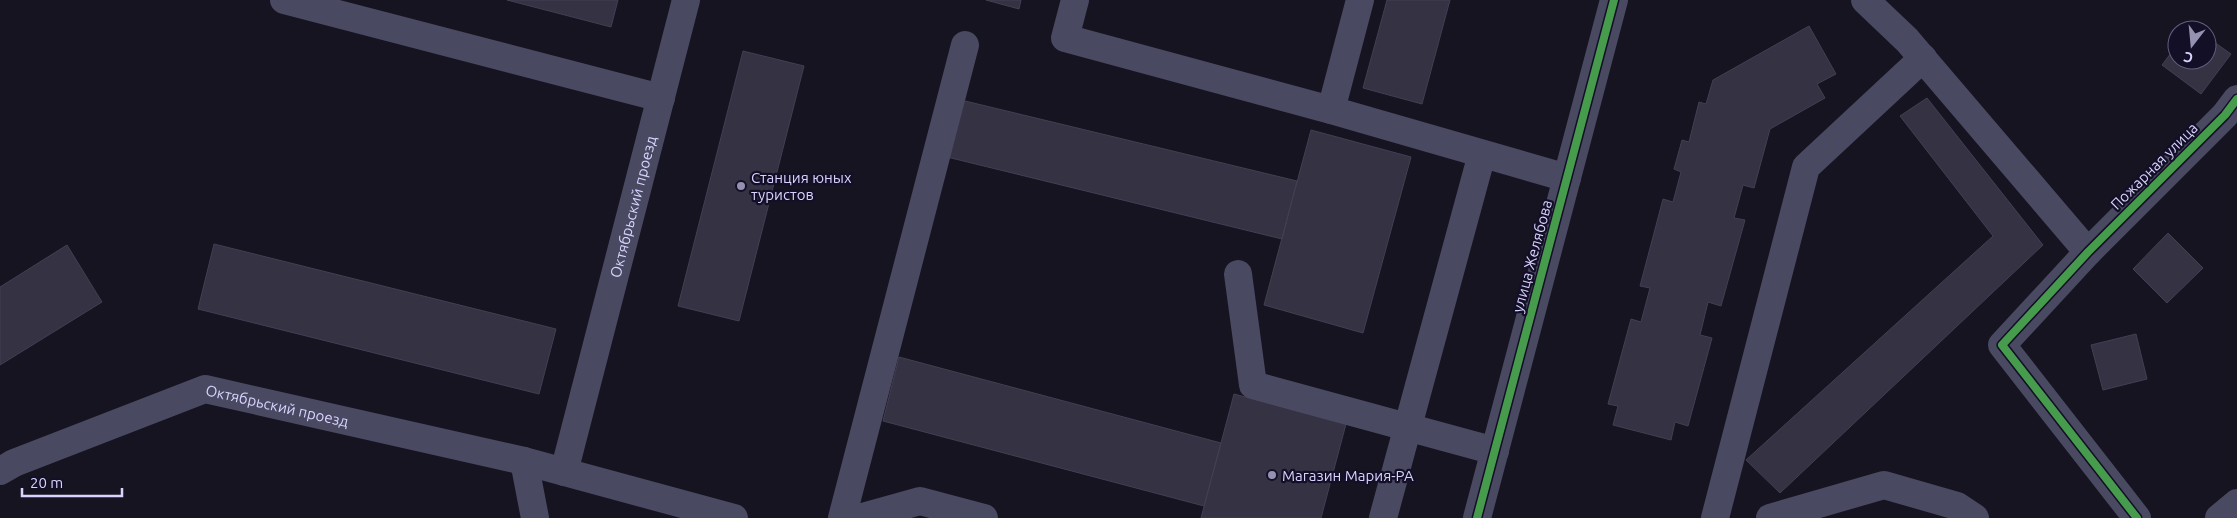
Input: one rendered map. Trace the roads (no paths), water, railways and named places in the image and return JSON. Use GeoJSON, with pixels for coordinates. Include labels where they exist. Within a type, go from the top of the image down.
{"type":"FeatureCollection","features":[{"type":"Feature","properties":{"kind":"street"},"geometry":{"type":"LineString","coordinates":[[284,0],[661,98]]}},
{"type":"Feature","properties":{"kind":"street","name":"Октябрьский проезд"},"geometry":{"type":"LineString","coordinates":[[564,472],[686,0]]}},
{"type":"Feature","properties":{"kind":"street"},"geometry":{"type":"LineString","coordinates":[[1075,0],[1065,38],[1331,110],[1567,178]]}},
{"type":"Feature","properties":{"kind":"street"},"geometry":{"type":"LineString","coordinates":[[1331,110],[1360,0]]}},
{"type":"Feature","properties":{"kind":"street","name":"улица Желябова"},"geometry":{"type":"LineString","coordinates":[[1477,518],[1614,0]]}},
{"type":"Feature","properties":{"kind":"street"},"geometry":{"type":"LineString","coordinates":[[1864,0],[1907,40],[2088,252]]}},
{"type":"Feature","properties":{"kind":"street"},"geometry":{"type":"LineString","coordinates":[[842,518],[965,45]]}},
{"type":"Feature","properties":{"kind":"street"},"geometry":{"type":"LineString","coordinates":[[1715,518],[1806,167],[1923,58]]}},
{"type":"Feature","properties":{"kind":"street","name":"Пожарная улица"},"geometry":{"type":"LineString","coordinates":[[2137,518],[2002,344],[2088,252],[2225,115],[2237,99]]}},
{"type":"Feature","properties":{"kind":"street"},"geometry":{"type":"LineString","coordinates":[[1383,518],[1482,154]]}},
{"type":"Feature","properties":{"kind":"street"},"geometry":{"type":"LineString","coordinates":[[1238,274],[1253,385],[1408,426],[1495,452]]}},
{"type":"Feature","properties":{"kind":"street","name":"Октябрьский проезд"},"geometry":{"type":"LineString","coordinates":[[0,471],[14,463],[205,389],[524,461],[734,518]]}},
{"type":"Feature","properties":{"kind":"street"},"geometry":{"type":"LineString","coordinates":[[524,461],[536,518]]}},
{"type":"Feature","properties":{"kind":"street"},"geometry":{"type":"LineString","coordinates":[[1770,518],[1884,485],[1957,506],[1975,518]]}},
{"type":"Feature","properties":{"kind":"street"},"geometry":{"type":"LineString","coordinates":[[859,518],[920,501],[984,518]]}},
{"type":"Feature","properties":{"kind":"street"},"geometry":{"type":"LineString","coordinates":[[2219,518],[2237,503]]}},
{"type":"Feature","properties":{"kind":"place","name":"Станция юных туристов"},"geometry":{"type":"Point","coordinates":[741,186]}},
{"type":"Feature","properties":{"kind":"place","name":"Магазин Мария-РА"},"geometry":{"type":"Point","coordinates":[1272,475]}}]}
